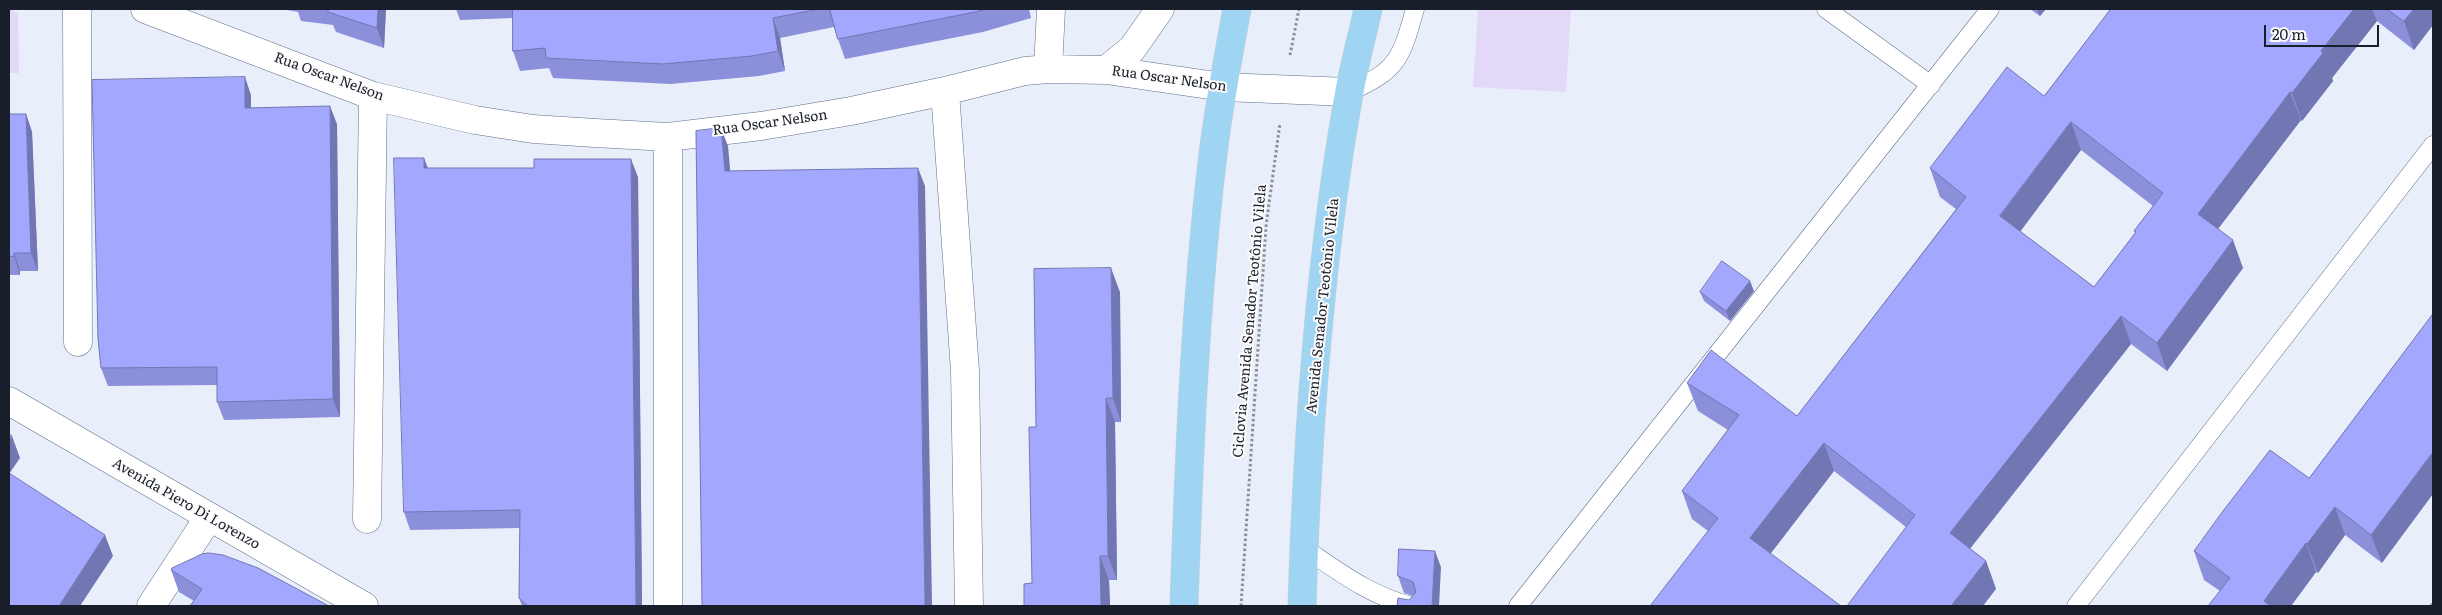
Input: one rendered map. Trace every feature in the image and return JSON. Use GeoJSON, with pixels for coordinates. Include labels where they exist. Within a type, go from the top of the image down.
{"type":"FeatureCollection","features":[{"type":"Feature","properties":{"kind":"main road"},"geometry":{"type":"LineString","coordinates":[[1184,606],[1188,458],[1202,263],[1223,87],[1237,9]]}},
{"type":"Feature","properties":{"kind":"main road","name":"Avenida Senador Teotônio Vilela"},"geometry":{"type":"LineString","coordinates":[[1302,606],[1316,348],[1330,223],[1349,92],[1368,9]]}},
{"type":"Feature","properties":{"kind":"street"},"geometry":{"type":"LineString","coordinates":[[76,9],[78,342]]}},
{"type":"Feature","properties":{"kind":"street"},"geometry":{"type":"LineString","coordinates":[[1048,69],[1051,9]]}},
{"type":"Feature","properties":{"kind":"street"},"geometry":{"type":"LineString","coordinates":[[1106,70],[1132,49],[1160,9]]}},
{"type":"Feature","properties":{"kind":"street","name":"Rua Oscar Nelson"},"geometry":{"type":"LineString","coordinates":[[151,10],[373,96],[474,120],[533,129],[668,137],[761,126],[851,111],[1026,71],[1048,69],[1106,70],[1223,87],[1349,92]]}},
{"type":"Feature","properties":{"kind":"street"},"geometry":{"type":"LineString","coordinates":[[945,91],[965,370],[969,606]]}},
{"type":"Feature","properties":{"kind":"street"},"geometry":{"type":"LineString","coordinates":[[367,519],[373,96]]}},
{"type":"Feature","properties":{"kind":"street"},"geometry":{"type":"LineString","coordinates":[[668,137],[668,606]]}},
{"type":"Feature","properties":{"kind":"street","name":"Avenida Piero Di Lorenzo"},"geometry":{"type":"LineString","coordinates":[[9,402],[364,606]]}},
{"type":"Feature","properties":{"kind":"street"},"geometry":{"type":"LineString","coordinates":[[152,606],[209,517]]}},
{"type":"Feature","properties":{"kind":"lane"},"geometry":{"type":"LineString","coordinates":[[1349,92],[1374,81],[1390,69],[1402,51],[1415,9]]}},
{"type":"Feature","properties":{"kind":"lane"},"geometry":{"type":"LineString","coordinates":[[1826,9],[1931,85]]}},
{"type":"Feature","properties":{"kind":"lane"},"geometry":{"type":"LineString","coordinates":[[1518,606],[1990,9]]}},
{"type":"Feature","properties":{"kind":"lane"},"geometry":{"type":"LineString","coordinates":[[2076,606],[2433,144]]}},
{"type":"Feature","properties":{"kind":"lane"},"geometry":{"type":"LineString","coordinates":[[1304,548],[1363,589],[1397,603],[1412,606]]}},
{"type":"Feature","properties":{"kind":"lane"},"geometry":{"type":"LineString","coordinates":[[1363,589],[1369,606]]}},
{"type":"Feature","properties":{"kind":"path","name":"Ciclovia Avenida Senador Teotônio Vilela"},"geometry":{"type":"LineString","coordinates":[[1241,606],[1266,226],[1284,90],[1299,9]]}},
{"type":"Feature","properties":{"kind":"shaded area"},"geometry":{"type":"Polygon","coordinates":[[[9,9],[18,13],[19,73],[9,73],[9,9]]]}},
{"type":"Feature","properties":{"kind":"shaded area"},"geometry":{"type":"Polygon","coordinates":[[[1478,9],[1571,9],[1566,92],[1473,87],[1478,9]]]}},
{"type":"Feature","properties":{"kind":"building"},"geometry":{"type":"Polygon","coordinates":[[[329,9],[378,9],[377,28],[328,12],[329,9]]]}},
{"type":"Feature","properties":{"kind":"building"},"geometry":{"type":"Polygon","coordinates":[[[513,9],[819,9],[773,18],[778,51],[752,56],[663,64],[546,58],[545,48],[513,51],[513,9]]]}},
{"type":"Feature","properties":{"kind":"building"},"geometry":{"type":"Polygon","coordinates":[[[830,9],[986,9],[838,39],[830,9]]]}},
{"type":"Feature","properties":{"kind":"building"},"geometry":{"type":"Polygon","coordinates":[[[2111,9],[2354,9],[2321,51],[2323,53],[2292,93],[2290,92],[2198,214],[2233,240],[2157,343],[2121,316],[1950,533],[1986,561],[1951,606],[1847,606],[1915,515],[1824,443],[1750,538],[1841,606],[1650,606],[1718,518],[1682,491],[1739,415],[1687,383],[1711,350],[1797,416],[1966,197],[1930,168],[2007,67],[2044,96],[2111,9]],[[2071,122],[2000,216],[2094,287],[2163,193],[2071,122]]]}},
{"type":"Feature","properties":{"kind":"building"},"geometry":{"type":"Polygon","coordinates":[[[2387,9],[2414,9],[2404,21],[2387,9]]]}},
{"type":"Feature","properties":{"kind":"building"},"geometry":{"type":"Polygon","coordinates":[[[245,77],[245,108],[330,106],[333,399],[217,402],[217,367],[101,368],[98,339],[92,80],[245,77]]]}},
{"type":"Feature","properties":{"kind":"building"},"geometry":{"type":"Polygon","coordinates":[[[9,114],[26,114],[31,253],[14,253],[14,256],[9,257],[9,114]]]}},
{"type":"Feature","properties":{"kind":"building"},"geometry":{"type":"Polygon","coordinates":[[[721,128],[725,171],[918,168],[925,606],[702,606],[696,131],[721,128]]]}},
{"type":"Feature","properties":{"kind":"building"},"geometry":{"type":"Polygon","coordinates":[[[394,158],[424,158],[424,168],[534,168],[534,159],[631,159],[636,606],[528,606],[519,598],[520,510],[404,512],[394,158]]]}},
{"type":"Feature","properties":{"kind":"building"},"geometry":{"type":"Polygon","coordinates":[[[1722,261],[1750,281],[1726,311],[1700,292],[1722,261]]]}},
{"type":"Feature","properties":{"kind":"building"},"geometry":{"type":"Polygon","coordinates":[[[1111,268],[1113,398],[1106,398],[1108,556],[1100,556],[1101,606],[1024,606],[1024,584],[1032,583],[1029,427],[1036,427],[1034,269],[1111,268]]]}},
{"type":"Feature","properties":{"kind":"building"},"geometry":{"type":"Polygon","coordinates":[[[2433,314],[2433,452],[2371,535],[2335,507],[2264,601],[2270,606],[2208,606],[2230,578],[2194,551],[2270,450],[2309,478],[2433,314]]]}},
{"type":"Feature","properties":{"kind":"building"},"geometry":{"type":"Polygon","coordinates":[[[9,473],[105,535],[59,606],[9,606],[9,473]]]}},
{"type":"Feature","properties":{"kind":"building"},"geometry":{"type":"Polygon","coordinates":[[[1399,549],[1435,551],[1432,606],[1397,606],[1398,598],[1409,600],[1416,592],[1413,582],[1398,576],[1399,549]]]}},
{"type":"Feature","properties":{"kind":"building"},"geometry":{"type":"Polygon","coordinates":[[[202,554],[223,555],[258,568],[329,606],[190,606],[202,589],[171,570],[202,554]]]}}]}
